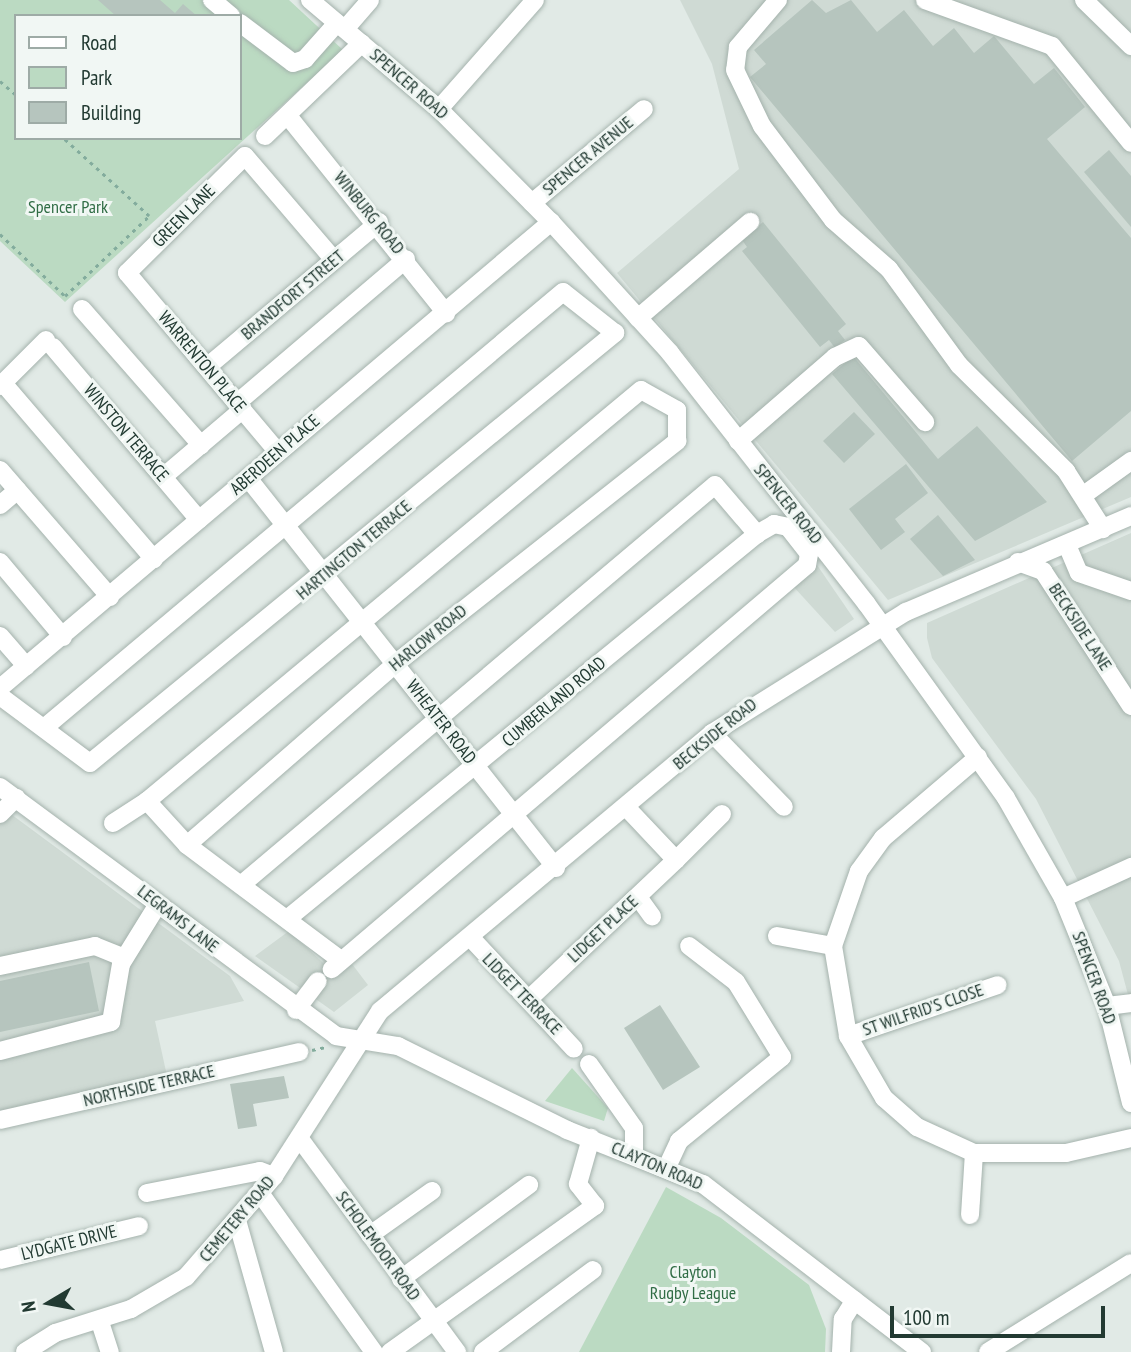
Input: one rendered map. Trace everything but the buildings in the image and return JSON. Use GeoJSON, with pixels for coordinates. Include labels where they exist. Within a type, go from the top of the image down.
{"type":"FeatureCollection","features":[{"type":"Feature","properties":{"kind":"street"},"geometry":{"type":"LineString","coordinates":[[212,0],[229,14]]}},
{"type":"Feature","properties":{"kind":"street","name":"SPENCER ROAD"},"geometry":{"type":"LineString","coordinates":[[310,0],[439,109],[551,222],[638,318],[866,604],[978,757],[1063,898],[1107,1006],[1131,1102]]}},
{"type":"Feature","properties":{"kind":"street"},"geometry":{"type":"LineString","coordinates":[[242,25],[293,63],[305,59],[370,0]]}},
{"type":"Feature","properties":{"kind":"street"},"geometry":{"type":"LineString","coordinates":[[439,109],[535,0]]}},
{"type":"Feature","properties":{"kind":"street"},"geometry":{"type":"LineString","coordinates":[[778,0],[749,27],[738,47],[735,70],[762,126],[833,220],[890,269],[975,384],[1091,490],[1103,529]]}},
{"type":"Feature","properties":{"kind":"street"},"geometry":{"type":"LineString","coordinates":[[925,0],[1052,46],[1131,143]]}},
{"type":"Feature","properties":{"kind":"street"},"geometry":{"type":"LineString","coordinates":[[1084,0],[1131,46]]}},
{"type":"Feature","properties":{"kind":"street"},"geometry":{"type":"LineString","coordinates":[[265,136],[362,43]]}},
{"type":"Feature","properties":{"kind":"street","name":"SPENCER AVENUE"},"geometry":{"type":"LineString","coordinates":[[532,203],[644,109]]}},
{"type":"Feature","properties":{"kind":"street","name":"WINBURG ROAD"},"geometry":{"type":"LineString","coordinates":[[288,116],[379,222],[446,313]]}},
{"type":"Feature","properties":{"kind":"street","name":"GREEN LANE"},"geometry":{"type":"LineString","coordinates":[[127,273],[244,156],[334,260]]}},
{"type":"Feature","properties":{"kind":"street","name":"BRANDFORT STREET"},"geometry":{"type":"LineString","coordinates":[[206,367],[379,222]]}},
{"type":"Feature","properties":{"kind":"street","name":"ABERDEEN PLACE"},"geometry":{"type":"LineString","coordinates":[[0,688],[551,222]]}},
{"type":"Feature","properties":{"kind":"street"},"geometry":{"type":"LineString","coordinates":[[638,318],[750,222]]}},
{"type":"Feature","properties":{"kind":"street"},"geometry":{"type":"LineString","coordinates":[[163,477],[406,259]]}},
{"type":"Feature","properties":{"kind":"street","name":"WARRENTON PLACE"},"geometry":{"type":"LineString","coordinates":[[127,273],[277,451]]}},
{"type":"Feature","properties":{"kind":"street","name":"HARTINGTON TERRACE"},"geometry":{"type":"LineString","coordinates":[[44,728],[90,763],[325,575],[615,333],[564,292],[285,525]]}},
{"type":"Feature","properties":{"kind":"street"},"geometry":{"type":"LineString","coordinates":[[82,309],[201,445]]}},
{"type":"Feature","properties":{"kind":"street","name":"WINSTON TERRACE"},"geometry":{"type":"LineString","coordinates":[[2,384],[49,344],[199,520]]}},
{"type":"Feature","properties":{"kind":"street"},"geometry":{"type":"LineString","coordinates":[[738,441],[835,357],[859,346],[925,422]]}},
{"type":"Feature","properties":{"kind":"street"},"geometry":{"type":"LineString","coordinates":[[2,384],[154,559]]}},
{"type":"Feature","properties":{"kind":"street","name":"HARLOW ROAD"},"geometry":{"type":"LineString","coordinates":[[187,845],[395,663],[677,441],[677,410],[641,390],[362,622]]}},
{"type":"Feature","properties":{"kind":"street"},"geometry":{"type":"LineString","coordinates":[[1091,490],[1131,461]]}},
{"type":"Feature","properties":{"kind":"street"},"geometry":{"type":"LineString","coordinates":[[0,470],[110,597]]}},
{"type":"Feature","properties":{"kind":"street","name":"WHEATER ROAD"},"geometry":{"type":"LineString","coordinates":[[248,478],[556,868]]}},
{"type":"Feature","properties":{"kind":"street"},"geometry":{"type":"LineString","coordinates":[[241,885],[715,485],[757,534]]}},
{"type":"Feature","properties":{"kind":"street"},"geometry":{"type":"LineString","coordinates":[[0,505],[18,490]]}},
{"type":"Feature","properties":{"kind":"street","name":"BECKSIDE ROAD"},"geometry":{"type":"LineString","coordinates":[[360,1042],[380,1011],[628,809],[712,733],[761,696],[882,628],[1018,562],[1067,545],[1131,516]]}},
{"type":"Feature","properties":{"kind":"street","name":"CUMBERLAND ROAD"},"geometry":{"type":"LineString","coordinates":[[287,919],[757,534],[774,524],[788,527],[808,554],[807,565],[512,812]]}},
{"type":"Feature","properties":{"kind":"street"},"geometry":{"type":"LineString","coordinates":[[0,696],[44,728],[285,525]]}},
{"type":"Feature","properties":{"kind":"street","name":"BECKSIDE LANE"},"geometry":{"type":"LineString","coordinates":[[1067,545],[1079,573],[1131,591]]}},
{"type":"Feature","properties":{"kind":"street"},"geometry":{"type":"LineString","coordinates":[[0,562],[62,637]]}},
{"type":"Feature","properties":{"kind":"street","name":"BECKSIDE LANE"},"geometry":{"type":"LineString","coordinates":[[1018,562],[1043,571],[1131,705]]}},
{"type":"Feature","properties":{"kind":"street"},"geometry":{"type":"LineString","coordinates":[[113,823],[146,801],[362,622]]}},
{"type":"Feature","properties":{"kind":"street"},"geometry":{"type":"LineString","coordinates":[[0,636],[26,666]]}},
{"type":"Feature","properties":{"kind":"street"},"geometry":{"type":"LineString","coordinates":[[712,733],[784,807]]}},
{"type":"Feature","properties":{"kind":"street"},"geometry":{"type":"LineString","coordinates":[[978,757],[883,838],[859,871],[833,946],[848,1036],[884,1098],[917,1127],[974,1153],[1066,1153],[1131,1138]]}},
{"type":"Feature","properties":{"kind":"street","name":"LEGRAMS LANE"},"geometry":{"type":"LineString","coordinates":[[0,787],[296,1010],[336,1036],[360,1042]]}},
{"type":"Feature","properties":{"kind":"street"},"geometry":{"type":"LineString","coordinates":[[0,814],[16,798]]}},
{"type":"Feature","properties":{"kind":"street"},"geometry":{"type":"LineString","coordinates":[[146,801],[187,845],[287,919],[329,970]]}},
{"type":"Feature","properties":{"kind":"street"},"geometry":{"type":"LineString","coordinates":[[628,809],[676,860]]}},
{"type":"Feature","properties":{"kind":"street"},"geometry":{"type":"LineString","coordinates":[[296,1010],[329,970],[512,812]]}},
{"type":"Feature","properties":{"kind":"street","name":"LIDGET PLACE"},"geometry":{"type":"LineString","coordinates":[[530,998],[722,814]]}},
{"type":"Feature","properties":{"kind":"street"},"geometry":{"type":"LineString","coordinates":[[1063,898],[1131,867]]}},
{"type":"Feature","properties":{"kind":"street"},"geometry":{"type":"LineString","coordinates":[[638,897],[652,916]]}},
{"type":"Feature","properties":{"kind":"street"},"geometry":{"type":"LineString","coordinates":[[0,1051],[102,1028],[110,1022],[124,958],[158,904]]}},
{"type":"Feature","properties":{"kind":"street"},"geometry":{"type":"LineString","coordinates":[[777,936],[833,946]]}},
{"type":"Feature","properties":{"kind":"street","name":"LIDGET TERRACE"},"geometry":{"type":"LineString","coordinates":[[471,938],[530,998],[574,1049]]}},
{"type":"Feature","properties":{"kind":"street"},"geometry":{"type":"LineString","coordinates":[[0,967],[95,946],[124,958]]}},
{"type":"Feature","properties":{"kind":"street"},"geometry":{"type":"LineString","coordinates":[[667,1167],[678,1141],[782,1057],[736,982],[689,946]]}},
{"type":"Feature","properties":{"kind":"street","name":"ST WILFRID'S CLOSE"},"geometry":{"type":"LineString","coordinates":[[848,1036],[998,985]]}},
{"type":"Feature","properties":{"kind":"street"},"geometry":{"type":"LineString","coordinates":[[1107,1006],[1131,1003]]}},
{"type":"Feature","properties":{"kind":"street","name":"CLAYTON ROAD"},"geometry":{"type":"LineString","coordinates":[[360,1042],[398,1046],[591,1138],[704,1184],[922,1352]]}},
{"type":"Feature","properties":{"kind":"street","name":"CEMETERY ROAD"},"geometry":{"type":"LineString","coordinates":[[25,1352],[55,1333],[100,1322],[186,1277],[238,1224],[274,1176],[360,1042]]}},
{"type":"Feature","properties":{"kind":"street","name":"NORTHSIDE TERRACE"},"geometry":{"type":"LineString","coordinates":[[0,1121],[299,1052]]}},
{"type":"Feature","properties":{"kind":"street"},"geometry":{"type":"LineString","coordinates":[[589,1064],[635,1128],[634,1154]]}},
{"type":"Feature","properties":{"kind":"street"},"geometry":{"type":"LineString","coordinates":[[390,1352],[595,1206],[578,1184],[591,1138]]}},
{"type":"Feature","properties":{"kind":"street","name":"SCHOLEMOOR ROAD"},"geometry":{"type":"LineString","coordinates":[[300,1139],[457,1352]]}},
{"type":"Feature","properties":{"kind":"street"},"geometry":{"type":"LineString","coordinates":[[970,1215],[974,1153]]}},
{"type":"Feature","properties":{"kind":"street"},"geometry":{"type":"LineString","coordinates":[[148,1193],[260,1171],[274,1176]]}},
{"type":"Feature","properties":{"kind":"street"},"geometry":{"type":"LineString","coordinates":[[401,1279],[529,1185]]}},
{"type":"Feature","properties":{"kind":"street"},"geometry":{"type":"LineString","coordinates":[[370,1235],[432,1191]]}},
{"type":"Feature","properties":{"kind":"street"},"geometry":{"type":"LineString","coordinates":[[260,1193],[374,1352]]}},
{"type":"Feature","properties":{"kind":"street"},"geometry":{"type":"LineString","coordinates":[[238,1224],[274,1352]]}},
{"type":"Feature","properties":{"kind":"street","name":"LYDGATE DRIVE"},"geometry":{"type":"LineString","coordinates":[[0,1260],[139,1226]]}},
{"type":"Feature","properties":{"kind":"street"},"geometry":{"type":"LineString","coordinates":[[988,1352],[1131,1263]]}},
{"type":"Feature","properties":{"kind":"street"},"geometry":{"type":"LineString","coordinates":[[483,1352],[593,1270]]}},
{"type":"Feature","properties":{"kind":"street"},"geometry":{"type":"LineString","coordinates":[[841,1352],[843,1319],[855,1300]]}},
{"type":"Feature","properties":{"kind":"street"},"geometry":{"type":"LineString","coordinates":[[100,1322],[110,1352]]}},
{"type":"Feature","properties":{"kind":"path"},"geometry":{"type":"LineString","coordinates":[[0,81],[14,93]]}},
{"type":"Feature","properties":{"kind":"path"},"geometry":{"type":"LineString","coordinates":[[0,234],[65,296],[149,216],[65,140]]}},
{"type":"Feature","properties":{"kind":"shaded area"},"geometry":{"type":"Polygon","coordinates":[[[680,0],[1131,0],[1131,497],[888,600],[617,273],[739,169],[712,64],[680,0]]]}},
{"type":"Feature","properties":{"kind":"shaded area"},"geometry":{"type":"Polygon","coordinates":[[[1131,533],[1131,1006],[1119,961],[1036,799],[932,658],[927,638],[927,623],[1131,533]]]}},
{"type":"Feature","properties":{"kind":"shaded area"},"geometry":{"type":"Polygon","coordinates":[[[817,565],[854,619],[835,632],[792,585],[817,565]]]}},
{"type":"Feature","properties":{"kind":"shaded area"},"geometry":{"type":"Polygon","coordinates":[[[0,806],[230,976],[244,1001],[155,1021],[167,1076],[0,1112],[0,806]]]}},
{"type":"Feature","properties":{"kind":"shaded area"},"geometry":{"type":"Polygon","coordinates":[[[289,931],[335,974],[352,964],[368,985],[334,1012],[255,956],[289,931]]]}},
{"type":"Feature","properties":{"kind":"green space","name":"Spencer Park"},"geometry":{"type":"Polygon","coordinates":[[[0,0],[289,0],[343,50],[65,302],[0,241],[0,0]]]}},
{"type":"Feature","properties":{"kind":"green space"},"geometry":{"type":"Polygon","coordinates":[[[572,1068],[608,1108],[604,1121],[545,1101],[572,1068]]]}},
{"type":"Feature","properties":{"kind":"green space","name":"Clayton Rugby League"},"geometry":{"type":"Polygon","coordinates":[[[666,1187],[721,1218],[809,1285],[826,1329],[825,1352],[579,1352],[666,1187]]]}}]}
